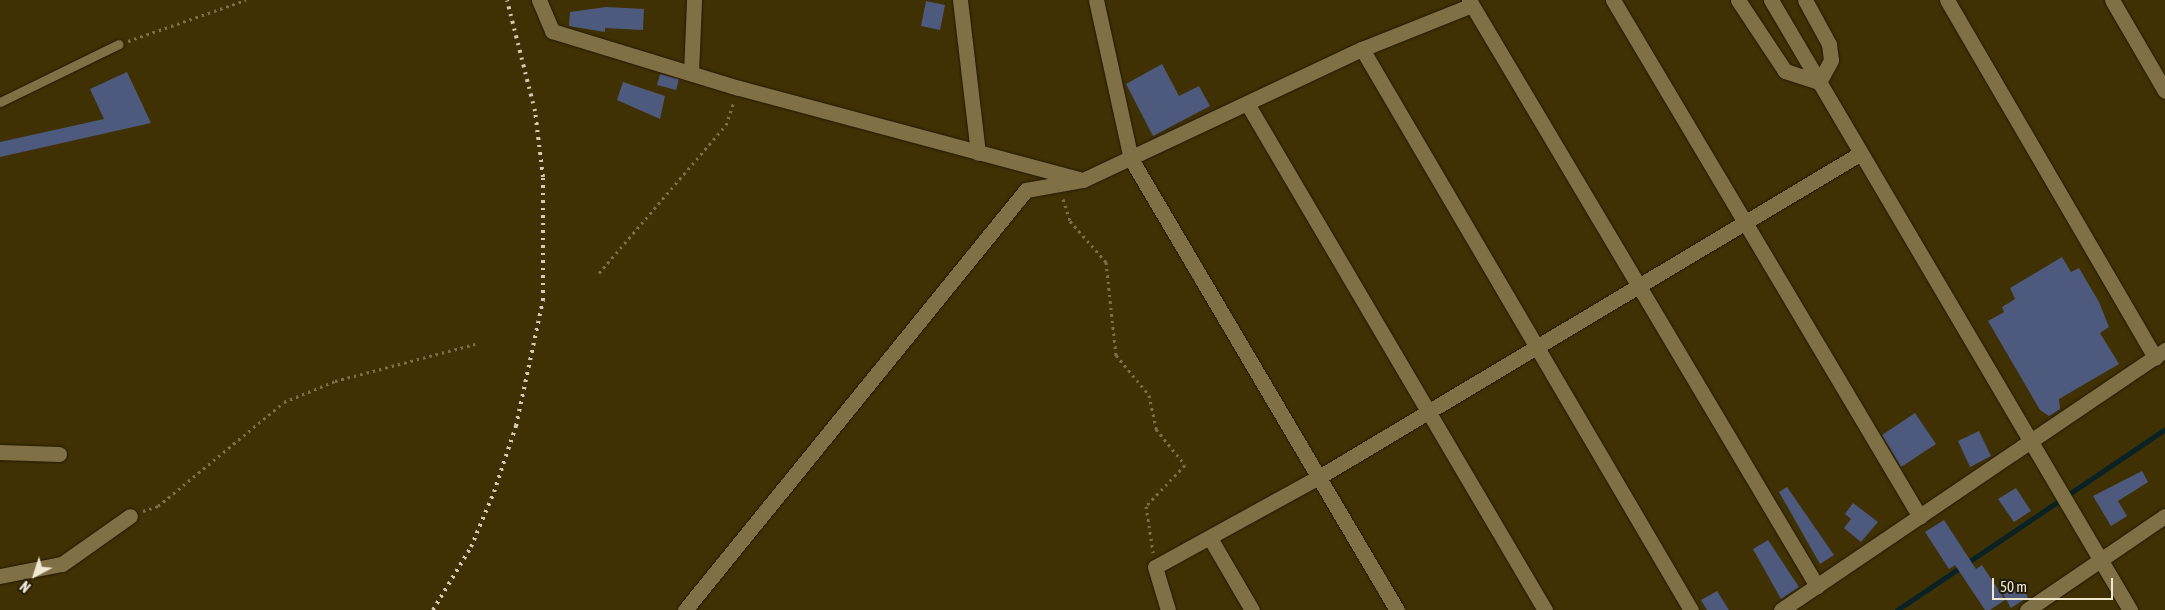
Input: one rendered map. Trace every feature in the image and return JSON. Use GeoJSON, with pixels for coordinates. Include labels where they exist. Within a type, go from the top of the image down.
{"type":"FeatureCollection","features":[{"type":"Feature","properties":{"kind":"street"},"geometry":{"type":"LineString","coordinates":[[539,0],[552,31],[740,88],[1083,180]]}},
{"type":"Feature","properties":{"kind":"street"},"geometry":{"type":"LineString","coordinates":[[691,73],[694,0]]}},
{"type":"Feature","properties":{"kind":"street"},"geometry":{"type":"LineString","coordinates":[[960,0],[978,153]]}},
{"type":"Feature","properties":{"kind":"street"},"geometry":{"type":"LineString","coordinates":[[1096,0],[1132,158],[1397,610]]}},
{"type":"Feature","properties":{"kind":"street"},"geometry":{"type":"LineString","coordinates":[[1614,0],[1920,517]]}},
{"type":"Feature","properties":{"kind":"street"},"geometry":{"type":"LineString","coordinates":[[1738,0],[1785,71],[1819,82]]}},
{"type":"Feature","properties":{"kind":"street"},"geometry":{"type":"LineString","coordinates":[[1771,0],[2130,610]]}},
{"type":"Feature","properties":{"kind":"street"},"geometry":{"type":"LineString","coordinates":[[1805,0],[1829,44],[1831,60],[1819,82]]}},
{"type":"Feature","properties":{"kind":"street"},"geometry":{"type":"LineString","coordinates":[[2112,0],[2165,91]]}},
{"type":"Feature","properties":{"kind":"street"},"geometry":{"type":"LineString","coordinates":[[1781,610],[2160,354],[1950,1]]}},
{"type":"Feature","properties":{"kind":"street"},"geometry":{"type":"LineString","coordinates":[[685,610],[1026,190],[1083,180],[1248,105],[1362,49],[1470,2],[1817,586]]}},
{"type":"Feature","properties":{"kind":"street"},"geometry":{"type":"LineString","coordinates":[[1362,49],[1691,610]]}},
{"type":"Feature","properties":{"kind":"street"},"geometry":{"type":"LineString","coordinates":[[1248,105],[1427,413],[1545,610]]}},
{"type":"Feature","properties":{"kind":"street"},"geometry":{"type":"LineString","coordinates":[[1168,610],[1155,567],[1319,477],[1861,154]]}},
{"type":"Feature","properties":{"kind":"street"},"geometry":{"type":"LineString","coordinates":[[0,452],[58,454]]}},
{"type":"Feature","properties":{"kind":"street"},"geometry":{"type":"LineString","coordinates":[[0,576],[62,564],[130,516]]}},
{"type":"Feature","properties":{"kind":"street"},"geometry":{"type":"LineString","coordinates":[[2027,610],[2165,516]]}},
{"type":"Feature","properties":{"kind":"street"},"geometry":{"type":"LineString","coordinates":[[1210,538],[1252,610]]}},
{"type":"Feature","properties":{"kind":"lane"},"geometry":{"type":"LineString","coordinates":[[0,102],[119,44]]}},
{"type":"Feature","properties":{"kind":"path"},"geometry":{"type":"LineString","coordinates":[[119,44],[246,0]]}},
{"type":"Feature","properties":{"kind":"path"},"geometry":{"type":"LineString","coordinates":[[599,273],[726,125],[740,88]]}},
{"type":"Feature","properties":{"kind":"path"},"geometry":{"type":"LineString","coordinates":[[1059,184],[1070,221],[1106,262],[1116,355],[1149,395],[1156,429],[1185,465],[1146,506],[1155,567]]}},
{"type":"Feature","properties":{"kind":"path"},"geometry":{"type":"LineString","coordinates":[[130,516],[158,506],[284,402],[335,381],[475,344]]}},
{"type":"Feature","properties":{"kind":"building"},"geometry":{"type":"Polygon","coordinates":[[[926,1],[945,5],[940,30],[921,26],[926,1]]]}},
{"type":"Feature","properties":{"kind":"building"},"geometry":{"type":"Polygon","coordinates":[[[606,7],[644,9],[643,30],[605,28],[605,32],[569,26],[570,12],[606,7]]]}},
{"type":"Feature","properties":{"kind":"building"},"geometry":{"type":"Polygon","coordinates":[[[1162,64],[1179,96],[1199,86],[1210,106],[1153,136],[1126,84],[1162,64]]]}},
{"type":"Feature","properties":{"kind":"building"},"geometry":{"type":"Polygon","coordinates":[[[127,72],[151,123],[0,157],[0,142],[104,119],[90,89],[127,72]]]}},
{"type":"Feature","properties":{"kind":"building"},"geometry":{"type":"Polygon","coordinates":[[[660,74],[679,79],[676,90],[657,85],[660,74]]]}},
{"type":"Feature","properties":{"kind":"building"},"geometry":{"type":"Polygon","coordinates":[[[623,82],[665,96],[660,119],[617,100],[623,82]]]}},
{"type":"Feature","properties":{"kind":"building"},"geometry":{"type":"Polygon","coordinates":[[[2062,257],[2071,272],[2079,268],[2099,302],[2109,327],[2100,333],[2119,364],[2059,399],[2060,409],[2049,416],[2040,410],[1988,321],[2004,312],[2002,307],[2015,299],[2010,288],[2062,257]]]}},
{"type":"Feature","properties":{"kind":"building"},"geometry":{"type":"Polygon","coordinates":[[[1915,413],[1936,444],[1901,467],[1882,435],[1915,413]]]}},
{"type":"Feature","properties":{"kind":"building"},"geometry":{"type":"Polygon","coordinates":[[[1979,431],[1991,456],[1970,467],[1958,441],[1979,431]]]}},
{"type":"Feature","properties":{"kind":"building"},"geometry":{"type":"Polygon","coordinates":[[[2142,471],[2148,482],[2118,501],[2127,516],[2111,526],[2093,496],[2142,471]]]}},
{"type":"Feature","properties":{"kind":"building"},"geometry":{"type":"Polygon","coordinates":[[[1787,487],[1834,555],[1820,564],[1779,492],[1787,487]]]}},
{"type":"Feature","properties":{"kind":"building"},"geometry":{"type":"Polygon","coordinates":[[[2016,488],[2031,511],[2014,522],[1998,499],[2016,488]]]}},
{"type":"Feature","properties":{"kind":"building"},"geometry":{"type":"Polygon","coordinates":[[[1853,503],[1878,522],[1861,542],[1844,528],[1851,519],[1845,514],[1853,503]]]}},
{"type":"Feature","properties":{"kind":"building"},"geometry":{"type":"Polygon","coordinates":[[[1944,520],[1976,569],[1982,565],[2005,600],[1990,610],[1985,610],[1955,565],[1949,569],[1925,532],[1944,520]]]}},
{"type":"Feature","properties":{"kind":"building"},"geometry":{"type":"Polygon","coordinates":[[[1768,540],[1799,587],[1781,599],[1753,549],[1768,540]]]}},
{"type":"Feature","properties":{"kind":"building"},"geometry":{"type":"Polygon","coordinates":[[[2019,583],[2028,597],[2011,608],[2003,594],[2019,583]]]}},
{"type":"Feature","properties":{"kind":"building"},"geometry":{"type":"Polygon","coordinates":[[[1717,591],[1729,610],[1707,610],[1701,600],[1717,591]]]}},
{"type":"Feature","properties":{"kind":"waterway"},"geometry":{"type":"LineString","coordinates":[[1897,610],[2165,429]]}},
{"type":"Feature","properties":{"kind":"railway"},"geometry":{"type":"LineString","coordinates":[[433,610],[471,547],[494,492],[516,426],[543,300],[543,177],[535,111],[507,0]]}}]}
